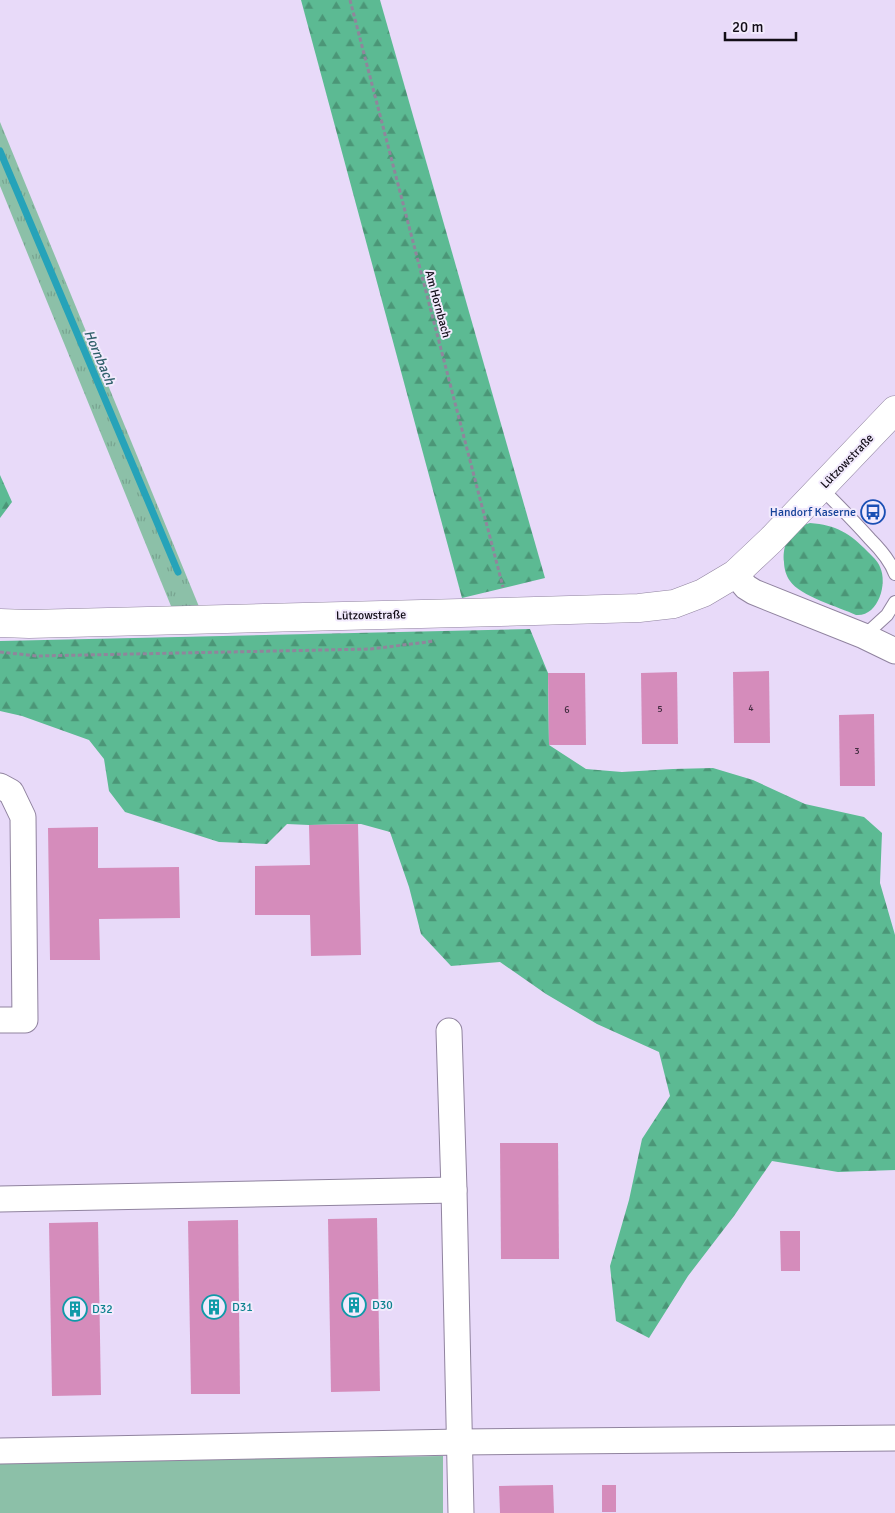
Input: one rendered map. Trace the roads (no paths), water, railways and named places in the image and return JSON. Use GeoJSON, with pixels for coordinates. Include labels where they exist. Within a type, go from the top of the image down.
{"type":"FeatureCollection","features":[{"type":"Feature","properties":{"kind":"street","name":"Lützowstraße"},"geometry":{"type":"LineString","coordinates":[[0,623],[28,624],[510,612],[639,608],[674,604],[703,593],[734,574],[771,540],[895,410]]}},
{"type":"Feature","properties":{"kind":"street"},"geometry":{"type":"LineString","coordinates":[[734,574],[746,587],[754,592],[864,636],[895,651]]}},
{"type":"Feature","properties":{"kind":"street"},"geometry":{"type":"LineString","coordinates":[[0,786],[11,792],[23,817],[25,1020],[0,1020]]}},
{"type":"Feature","properties":{"kind":"street"},"geometry":{"type":"LineString","coordinates":[[449,1031],[461,1513]]}},
{"type":"Feature","properties":{"kind":"street"},"geometry":{"type":"LineString","coordinates":[[0,1199],[454,1190]]}},
{"type":"Feature","properties":{"kind":"street"},"geometry":{"type":"LineString","coordinates":[[0,1451],[460,1442],[895,1438]]}},
{"type":"Feature","properties":{"kind":"lane"},"geometry":{"type":"LineString","coordinates":[[821,488],[848,514],[882,552],[895,574]]}},
{"type":"Feature","properties":{"kind":"lane"},"geometry":{"type":"LineString","coordinates":[[864,636],[887,615],[895,602]]}},
{"type":"Feature","properties":{"kind":"waterway","name":"Hornbach"},"geometry":{"type":"LineString","coordinates":[[0,151],[178,572]]}},
{"type":"Feature","properties":{"kind":"place","name":"Handorf Kaserne"},"geometry":{"type":"Point","coordinates":[873,512]}},
{"type":"Feature","properties":{"kind":"place","name":"D30"},"geometry":{"type":"Point","coordinates":[354,1305]}},
{"type":"Feature","properties":{"kind":"place","name":"D31"},"geometry":{"type":"Point","coordinates":[214,1307]}},
{"type":"Feature","properties":{"kind":"place","name":"D32"},"geometry":{"type":"Point","coordinates":[75,1309]}}]}
